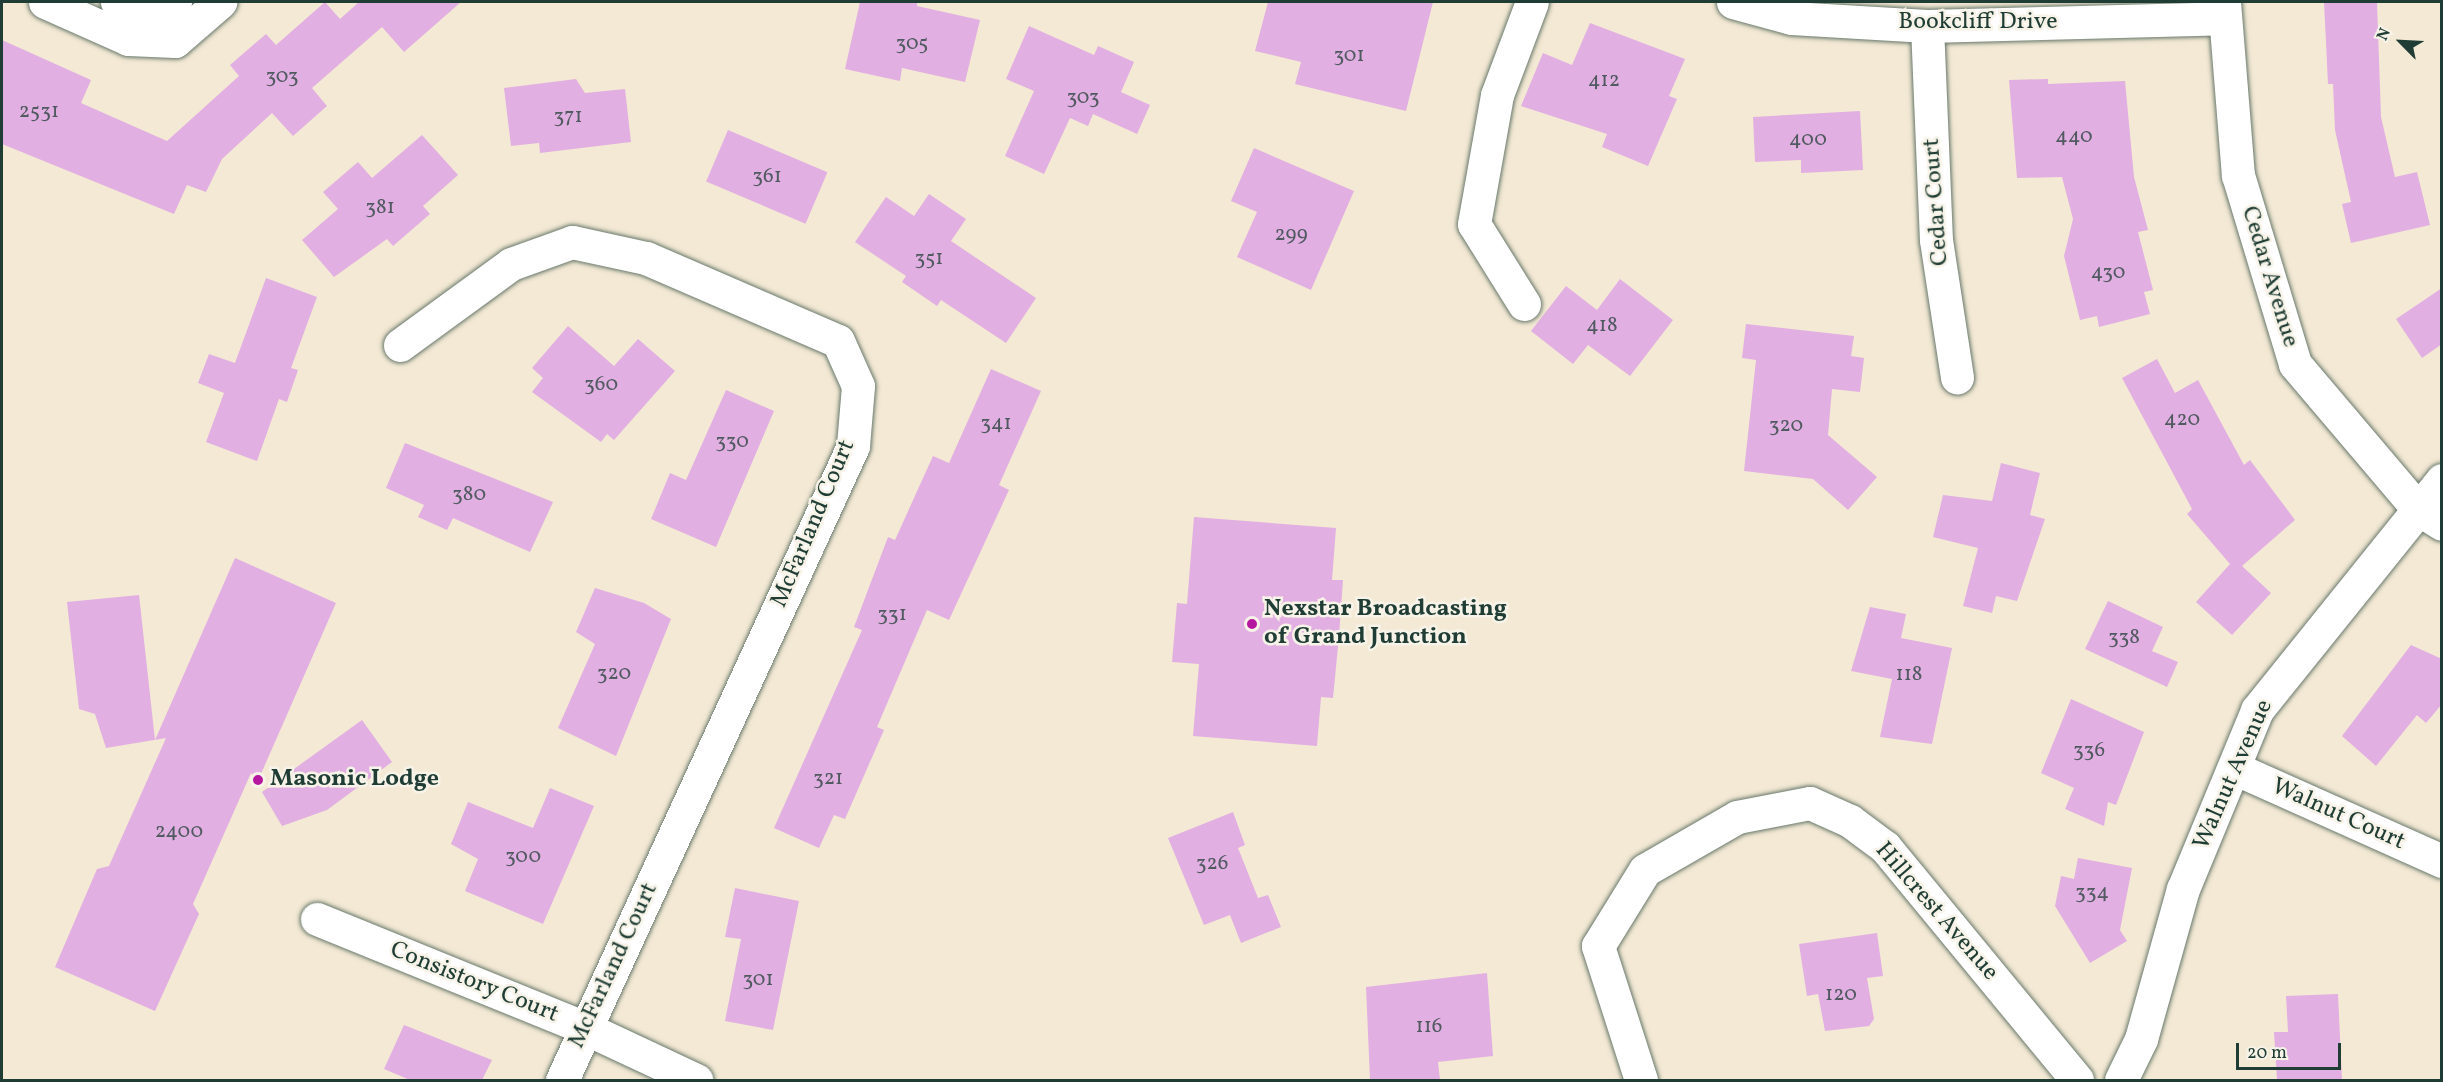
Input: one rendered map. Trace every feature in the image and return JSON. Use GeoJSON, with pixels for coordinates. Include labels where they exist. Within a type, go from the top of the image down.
{"type":"FeatureCollection","features":[{"type":"Feature","properties":{"kind":"street"},"geometry":{"type":"LineString","coordinates":[[45,2],[128,39],[175,41],[220,2]]}},
{"type":"Feature","properties":{"kind":"street"},"geometry":{"type":"LineString","coordinates":[[117,2],[154,20],[176,2]]}},
{"type":"Feature","properties":{"kind":"street"},"geometry":{"type":"LineString","coordinates":[[1524,304],[1474,224],[1497,95],[1532,2]]}},
{"type":"Feature","properties":{"kind":"street","name":"Bookcliff Drive"},"geometry":{"type":"LineString","coordinates":[[1733,2],[1791,18],[1927,26],[2224,10]]}},
{"type":"Feature","properties":{"kind":"street","name":"Cedar Avenue"},"geometry":{"type":"LineString","coordinates":[[2224,10],[2238,175],[2295,364],[2430,517]]}},
{"type":"Feature","properties":{"kind":"street","name":"Cedar Court"},"geometry":{"type":"LineString","coordinates":[[1927,26],[1936,240],[1957,377]]}},
{"type":"Feature","properties":{"kind":"street","name":"McFarland Court"},"geometry":{"type":"LineString","coordinates":[[400,345],[511,264],[572,242],[646,258],[838,341],[858,386],[853,446],[562,1080]]}},
{"type":"Feature","properties":{"kind":"street","name":"Walnut Avenue"},"geometry":{"type":"LineString","coordinates":[[2121,1080],[2141,1039],[2183,889],[2257,710],[2430,517],[2442,480]]}},
{"type":"Feature","properties":{"kind":"street","name":"Walnut Court"},"geometry":{"type":"LineString","coordinates":[[2234,768],[2442,861]]}},
{"type":"Feature","properties":{"kind":"street","name":"Hillcrest Avenue"},"geometry":{"type":"LineString","coordinates":[[1641,1080],[1598,946],[1646,870],[1737,817],[1810,803],[1850,821],[1885,847],[2077,1080]]}},
{"type":"Feature","properties":{"kind":"street","name":"Consistory Court"},"geometry":{"type":"LineString","coordinates":[[316,919],[585,1028],[696,1080]]}},
{"type":"Feature","properties":{"kind":"building"},"geometry":{"type":"Polygon","coordinates":[[[325,2],[340,19],[359,2],[461,2],[404,52],[382,27],[312,88],[327,106],[293,136],[272,113],[222,159],[206,192],[187,185],[174,214],[2,144],[2,40],[91,80],[81,103],[167,141],[239,76],[230,65],[266,34],[276,45],[325,2]]]}},
{"type":"Feature","properties":{"kind":"building"},"geometry":{"type":"Polygon","coordinates":[[[860,2],[917,2],[917,6],[980,20],[965,82],[902,68],[900,81],[845,69],[860,2]]]}},
{"type":"Feature","properties":{"kind":"building"},"geometry":{"type":"Polygon","coordinates":[[[1268,2],[1433,2],[1406,111],[1295,84],[1301,62],[1255,51],[1268,2]]]}},
{"type":"Feature","properties":{"kind":"building"},"geometry":{"type":"Polygon","coordinates":[[[2324,2],[2377,2],[2381,117],[2395,177],[2417,172],[2430,225],[2351,243],[2342,204],[2351,202],[2335,130],[2333,84],[2328,84],[2324,2]]]}},
{"type":"Feature","properties":{"kind":"building"},"geometry":{"type":"Polygon","coordinates":[[[1590,23],[1685,59],[1669,96],[1677,99],[1648,166],[1602,147],[1607,134],[1521,106],[1543,53],[1572,65],[1590,23]]]}},
{"type":"Feature","properties":{"kind":"building"},"geometry":{"type":"Polygon","coordinates":[[[1029,26],[1094,55],[1098,46],[1134,62],[1121,92],[1150,105],[1137,134],[1093,114],[1088,126],[1070,118],[1044,174],[1005,156],[1034,91],[1006,79],[1029,26]]]}},
{"type":"Feature","properties":{"kind":"building"},"geometry":{"type":"Polygon","coordinates":[[[576,79],[585,93],[625,89],[631,142],[540,153],[539,143],[511,146],[504,88],[576,79]]]}},
{"type":"Feature","properties":{"kind":"building"},"geometry":{"type":"Polygon","coordinates":[[[2048,79],[2048,84],[2125,81],[2134,177],[2148,230],[2138,232],[2153,290],[2144,292],[2150,314],[2099,327],[2097,316],[2080,320],[2064,256],[2073,219],[2062,177],[2017,178],[2009,80],[2048,79]]]}},
{"type":"Feature","properties":{"kind":"building"},"geometry":{"type":"Polygon","coordinates":[[[1860,111],[1863,170],[1801,173],[1801,160],[1755,162],[1753,117],[1860,111]]]}},
{"type":"Feature","properties":{"kind":"building"},"geometry":{"type":"Polygon","coordinates":[[[728,130],[827,172],[806,224],[706,182],[728,130]]]}},
{"type":"Feature","properties":{"kind":"building"},"geometry":{"type":"Polygon","coordinates":[[[422,135],[458,175],[423,206],[430,214],[393,246],[387,239],[334,277],[302,240],[338,209],[323,192],[358,162],[372,178],[422,135]]]}},
{"type":"Feature","properties":{"kind":"building"},"geometry":{"type":"Polygon","coordinates":[[[1254,148],[1354,191],[1311,290],[1237,257],[1257,212],[1231,201],[1254,148]]]}},
{"type":"Feature","properties":{"kind":"building"},"geometry":{"type":"Polygon","coordinates":[[[929,194],[966,219],[951,241],[1036,298],[1006,343],[941,300],[937,306],[902,282],[906,276],[855,242],[886,197],[914,216],[929,194]]]}},
{"type":"Feature","properties":{"kind":"building"},"geometry":{"type":"Polygon","coordinates":[[[266,278],[317,297],[291,368],[298,370],[287,402],[279,399],[257,461],[206,442],[224,393],[198,383],[209,354],[235,363],[266,278]]]}},
{"type":"Feature","properties":{"kind":"building"},"geometry":{"type":"Polygon","coordinates":[[[1620,279],[1673,320],[1630,376],[1588,345],[1573,364],[1531,331],[1566,286],[1597,310],[1620,279]]]}},
{"type":"Feature","properties":{"kind":"building"},"geometry":{"type":"Polygon","coordinates":[[[2442,288],[2442,344],[2422,358],[2396,319],[2442,288]]]}},
{"type":"Feature","properties":{"kind":"building"},"geometry":{"type":"Polygon","coordinates":[[[1746,324],[1854,336],[1851,356],[1864,358],[1860,392],[1832,389],[1828,435],[1877,477],[1848,510],[1813,479],[1744,471],[1756,360],[1742,358],[1746,324]]]}},
{"type":"Feature","properties":{"kind":"building"},"geometry":{"type":"Polygon","coordinates":[[[568,326],[614,366],[638,339],[675,371],[614,440],[607,434],[601,442],[532,392],[543,378],[532,368],[568,326]]]}},
{"type":"Feature","properties":{"kind":"building"},"geometry":{"type":"Polygon","coordinates":[[[2157,359],[2175,393],[2198,380],[2244,465],[2250,460],[2295,520],[2242,566],[2271,593],[2232,635],[2196,602],[2230,564],[2187,514],[2192,509],[2122,378],[2157,359]]]}},
{"type":"Feature","properties":{"kind":"building"},"geometry":{"type":"Polygon","coordinates":[[[991,369],[1041,391],[999,485],[1009,490],[949,620],[927,610],[877,727],[884,730],[845,819],[834,815],[819,848],[774,828],[862,630],[854,627],[888,537],[895,540],[933,456],[949,463],[991,369]]]}},
{"type":"Feature","properties":{"kind":"building"},"geometry":{"type":"Polygon","coordinates":[[[726,390],[774,411],[716,547],[651,519],[670,473],[686,480],[726,390]]]}},
{"type":"Feature","properties":{"kind":"building"},"geometry":{"type":"Polygon","coordinates":[[[405,443],[553,502],[530,552],[453,518],[447,530],[418,517],[424,505],[386,488],[405,443]]]}},
{"type":"Feature","properties":{"kind":"building"},"geometry":{"type":"Polygon","coordinates":[[[2001,463],[2040,473],[2030,515],[2045,519],[2017,601],[1996,596],[1992,613],[1963,606],[1978,548],[1933,537],[1943,495],[1992,501],[2001,463]]]}},
{"type":"Feature","properties":{"kind":"building","name":"Nexstar Broadcasting of Grand Junction"},"geometry":{"type":"Polygon","coordinates":[[[1194,517],[1336,528],[1332,580],[1343,580],[1339,636],[1333,698],[1321,697],[1317,746],[1193,736],[1199,664],[1172,662],[1177,603],[1187,604],[1194,517]]]}},
{"type":"Feature","properties":{"kind":"building","name":"Masonic Lodge"},"geometry":{"type":"Polygon","coordinates":[[[235,558],[336,603],[257,783],[251,773],[193,904],[199,914],[155,1011],[55,967],[97,869],[109,866],[166,738],[155,740],[235,558]]]}},
{"type":"Feature","properties":{"kind":"building"},"geometry":{"type":"Polygon","coordinates":[[[595,588],[644,603],[671,619],[616,756],[558,728],[595,644],[576,632],[595,588]]]}},
{"type":"Feature","properties":{"kind":"building"},"geometry":{"type":"Polygon","coordinates":[[[139,595],[155,740],[106,748],[95,714],[79,709],[67,602],[139,595]]]}},
{"type":"Feature","properties":{"kind":"building"},"geometry":{"type":"Polygon","coordinates":[[[2108,601],[2163,627],[2152,651],[2178,662],[2167,687],[2085,649],[2108,601]]]}},
{"type":"Feature","properties":{"kind":"building"},"geometry":{"type":"Polygon","coordinates":[[[1870,607],[1906,614],[1901,638],[1952,648],[1932,744],[1880,737],[1892,679],[1851,671],[1870,607]]]}},
{"type":"Feature","properties":{"kind":"building"},"geometry":{"type":"Polygon","coordinates":[[[2411,645],[2442,659],[2442,704],[2426,723],[2417,715],[2376,766],[2342,736],[2411,645]]]}},
{"type":"Feature","properties":{"kind":"building"},"geometry":{"type":"Polygon","coordinates":[[[2071,699],[2144,732],[2116,805],[2108,802],[2104,826],[2065,809],[2074,788],[2041,773],[2071,699]]]}},
{"type":"Feature","properties":{"kind":"building"},"geometry":{"type":"Polygon","coordinates":[[[362,720],[392,762],[327,810],[282,826],[262,792],[362,720]]]}},
{"type":"Feature","properties":{"kind":"building"},"geometry":{"type":"Polygon","coordinates":[[[550,788],[594,806],[543,924],[465,891],[478,859],[451,844],[468,802],[533,828],[550,788]]]}},
{"type":"Feature","properties":{"kind":"building"},"geometry":{"type":"Polygon","coordinates":[[[1233,812],[1245,845],[1238,848],[1258,898],[1268,895],[1281,927],[1241,943],[1230,915],[1204,925],[1168,838],[1233,812]]]}},
{"type":"Feature","properties":{"kind":"building"},"geometry":{"type":"Polygon","coordinates":[[[2078,858],[2132,868],[2120,930],[2127,941],[2090,963],[2055,906],[2061,876],[2074,879],[2078,858]]]}},
{"type":"Feature","properties":{"kind":"building"},"geometry":{"type":"Polygon","coordinates":[[[735,888],[799,901],[773,1030],[725,1021],[741,939],[725,937],[735,888]]]}},
{"type":"Feature","properties":{"kind":"building"},"geometry":{"type":"Polygon","coordinates":[[[1877,933],[1883,976],[1867,978],[1874,1019],[1869,1026],[1825,1031],[1818,994],[1807,996],[1799,944],[1877,933]]]}},
{"type":"Feature","properties":{"kind":"building"},"geometry":{"type":"Polygon","coordinates":[[[1487,973],[1493,1056],[1438,1062],[1440,1080],[1370,1080],[1366,987],[1487,973]]]}},
{"type":"Feature","properties":{"kind":"building"},"geometry":{"type":"Polygon","coordinates":[[[2338,994],[2342,1080],[2277,1080],[2274,1032],[2288,1032],[2286,996],[2338,994]]]}},
{"type":"Feature","properties":{"kind":"building"},"geometry":{"type":"Polygon","coordinates":[[[404,1025],[492,1060],[482,1080],[410,1080],[384,1069],[404,1025]]]}},
{"type":"Feature","properties":{"kind":"place","name":"Nexstar Broadcasting of Grand Junction"},"geometry":{"type":"Point","coordinates":[1252,624]}},
{"type":"Feature","properties":{"kind":"place","name":"Masonic Lodge"},"geometry":{"type":"Point","coordinates":[258,780]}}]}
